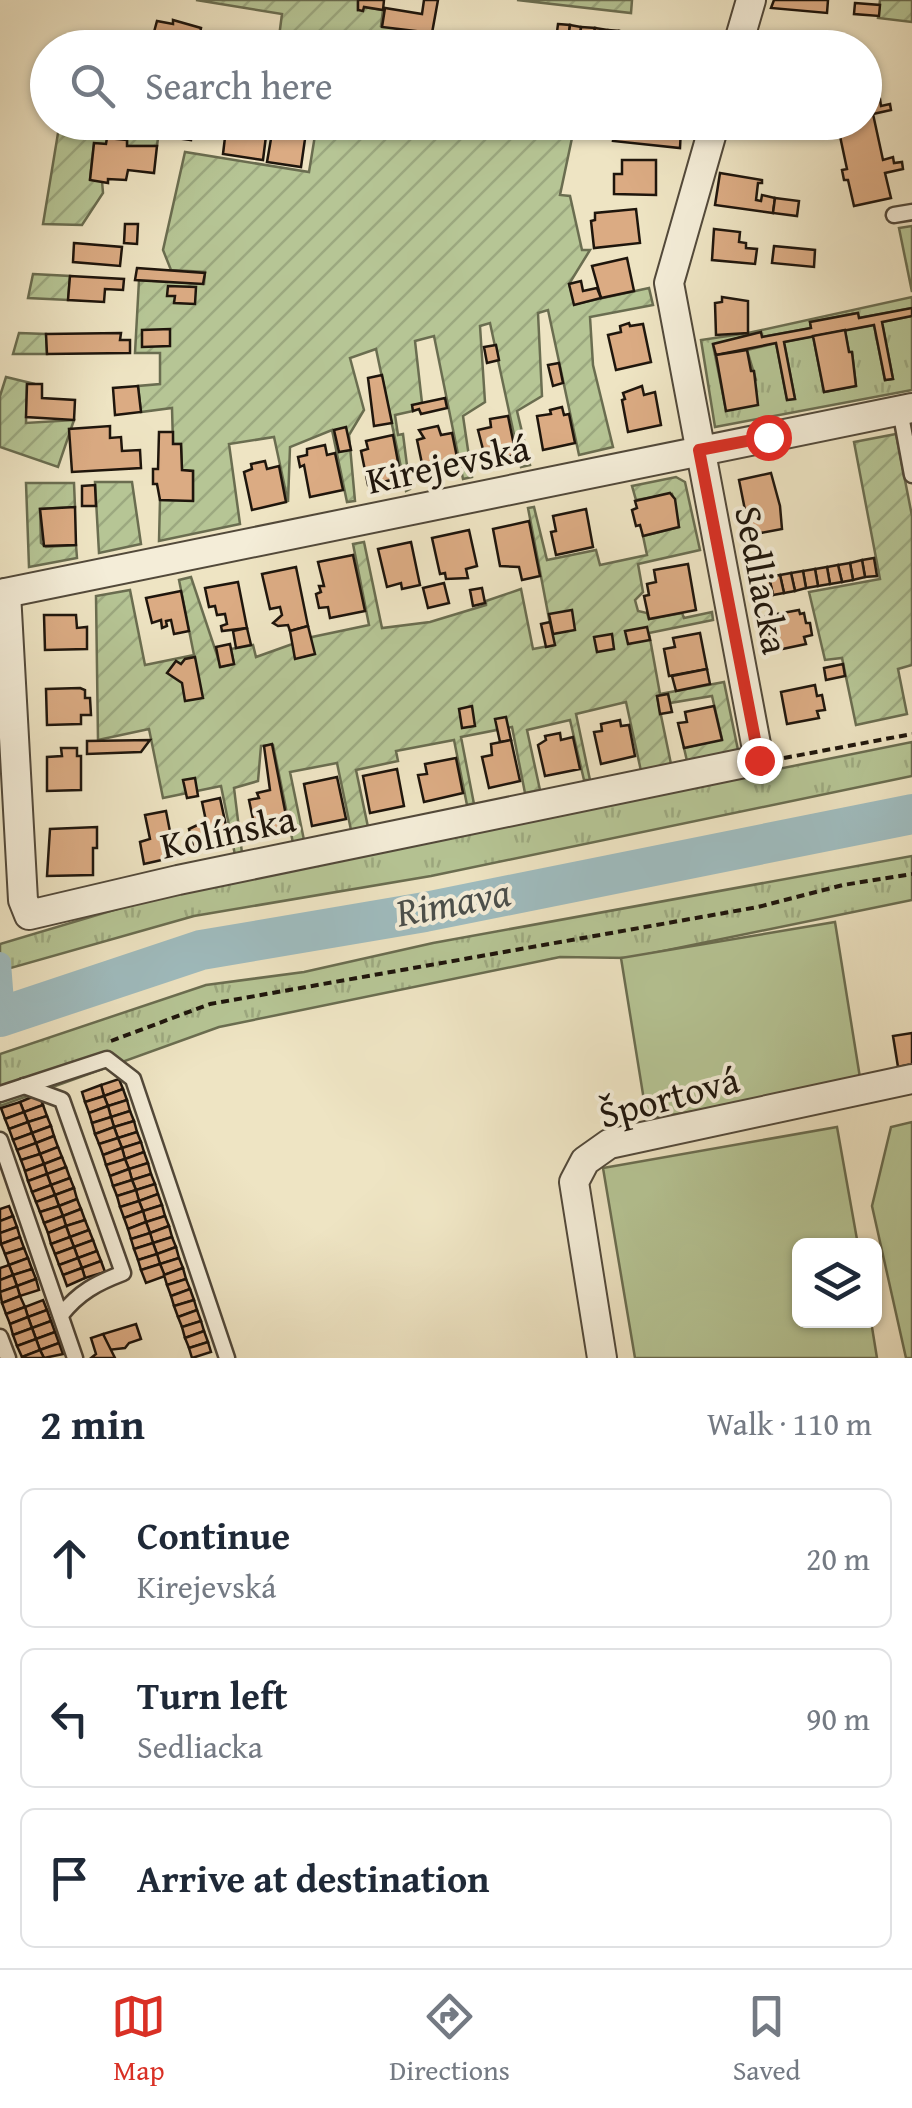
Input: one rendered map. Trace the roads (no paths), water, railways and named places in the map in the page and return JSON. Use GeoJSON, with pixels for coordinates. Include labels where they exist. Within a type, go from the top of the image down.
{"type":"FeatureCollection","features":[{"type":"Feature","properties":{"kind":"street"},"geometry":{"type":"LineString","coordinates":[[742,30],[751,0]]}},
{"type":"Feature","properties":{"kind":"street","name":"Sedliacka"},"geometry":{"type":"LineString","coordinates":[[710,140],[670,283],[759,760]]}},
{"type":"Feature","properties":{"kind":"street","name":"Kirejevská"},"geometry":{"type":"LineString","coordinates":[[3,593],[906,409]]}},
{"type":"Feature","properties":{"kind":"street","name":"Kolínska"},"geometry":{"type":"LineString","coordinates":[[3,593],[23,900],[30,915],[196,876],[759,760]]}},
{"type":"Feature","properties":{"kind":"street","name":"Športová"},"geometry":{"type":"LineString","coordinates":[[602,1358],[574,1182],[585,1161],[609,1144],[912,1079]]}},
{"type":"Feature","properties":{"kind":"lane"},"geometry":{"type":"LineString","coordinates":[[894,216],[912,212]]}},
{"type":"Feature","properties":{"kind":"lane"},"geometry":{"type":"LineString","coordinates":[[906,409],[912,475]]}},
{"type":"Feature","properties":{"kind":"lane"},"geometry":{"type":"LineString","coordinates":[[0,1094],[106,1059],[134,1079],[227,1358]]}},
{"type":"Feature","properties":{"kind":"lane"},"geometry":{"type":"LineString","coordinates":[[24,1086],[62,1100],[124,1273],[92,1285],[61,1314]]}},
{"type":"Feature","properties":{"kind":"lane"},"geometry":{"type":"LineString","coordinates":[[0,1140],[75,1358]]}},
{"type":"Feature","properties":{"kind":"lane"},"geometry":{"type":"LineString","coordinates":[[0,1337],[8,1358]]}},
{"type":"Feature","properties":{"kind":"waterway","name":"Rimava"},"geometry":{"type":"LineString","coordinates":[[0,1017],[201,950],[425,912],[912,814]]}},
{"type":"Feature","properties":{"kind":"waterway"},"geometry":{"type":"LineString","coordinates":[[0,963],[4,1015]]}}]}
